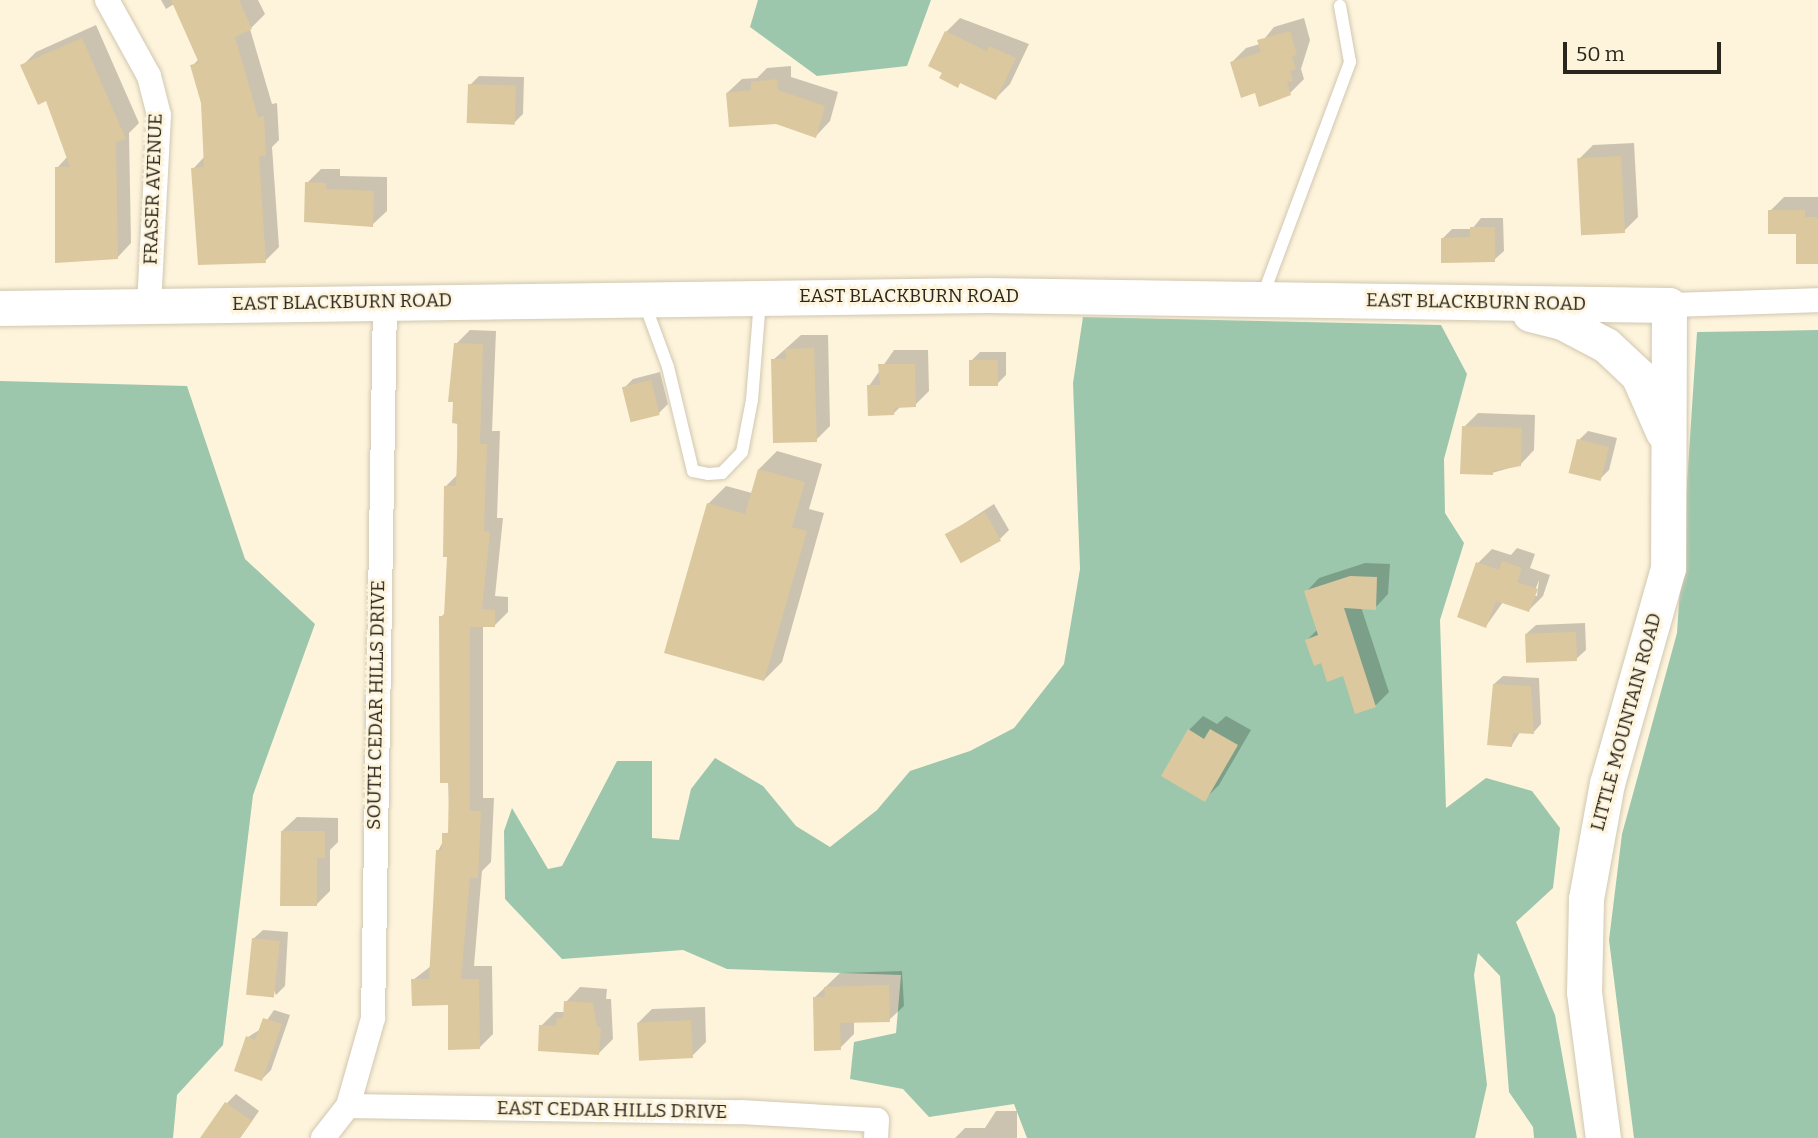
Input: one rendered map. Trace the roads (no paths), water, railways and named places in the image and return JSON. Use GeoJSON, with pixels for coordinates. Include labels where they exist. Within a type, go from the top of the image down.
{"type":"FeatureCollection","features":[{"type":"Feature","properties":{"kind":"street","name":"FRASER AVENUE"},"geometry":{"type":"LineString","coordinates":[[107,0],[149,76],[159,115],[149,306]]}},
{"type":"Feature","properties":{"kind":"street","name":"EAST BLACKBURN ROAD"},"geometry":{"type":"LineString","coordinates":[[0,308],[760,297],[1262,299],[1669,305],[1818,300]]}},
{"type":"Feature","properties":{"kind":"street","name":"SOUTH CEDAR HILLS DRIVE"},"geometry":{"type":"LineString","coordinates":[[348,1106],[373,1018],[385,301]]}},
{"type":"Feature","properties":{"kind":"street"},"geometry":{"type":"LineString","coordinates":[[1484,302],[1562,322],[1606,345],[1638,374],[1668,449]]}},
{"type":"Feature","properties":{"kind":"street","name":"LITTLE MOUNTAIN ROAD"},"geometry":{"type":"LineString","coordinates":[[1603,1138],[1584,992],[1586,899],[1607,783],[1668,568],[1669,305]]}},
{"type":"Feature","properties":{"kind":"street"},"geometry":{"type":"LineString","coordinates":[[323,1138],[348,1106]]}},
{"type":"Feature","properties":{"kind":"street","name":"EAST CEDAR HILLS DRIVE"},"geometry":{"type":"LineString","coordinates":[[348,1106],[741,1112],[876,1129]]}},
{"type":"Feature","properties":{"kind":"lane"},"geometry":{"type":"LineString","coordinates":[[1262,299],[1350,62],[1340,6]]}},
{"type":"Feature","properties":{"kind":"lane"},"geometry":{"type":"LineString","coordinates":[[643,298],[668,368],[693,471],[708,474],[722,473],[742,452],[752,400],[760,297]]}}]}
